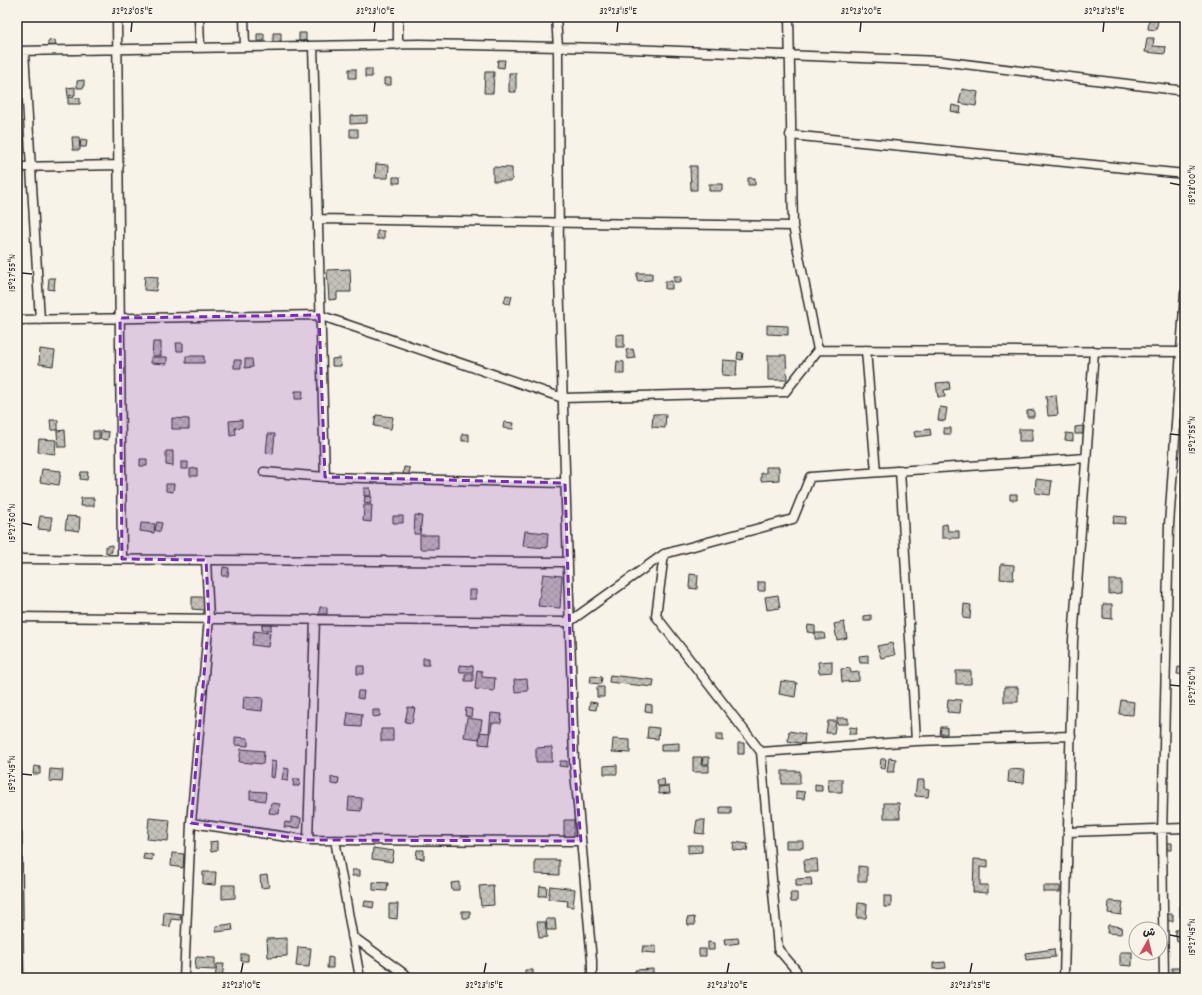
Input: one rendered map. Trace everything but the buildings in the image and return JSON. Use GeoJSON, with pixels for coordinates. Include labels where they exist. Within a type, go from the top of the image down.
{"type":"FeatureCollection","features":[{"type":"Feature","properties":{"kind":"street"},"geometry":{"type":"LineString","coordinates":[[117,17],[122,559]]}},
{"type":"Feature","properties":{"kind":"street"},"geometry":{"type":"LineString","coordinates":[[199,17],[200,48]]}},
{"type":"Feature","properties":{"kind":"street"},"geometry":{"type":"LineString","coordinates":[[244,17],[245,47]]}},
{"type":"Feature","properties":{"kind":"street"},"geometry":{"type":"LineString","coordinates":[[398,17],[398,45]]}},
{"type":"Feature","properties":{"kind":"street"},"geometry":{"type":"LineString","coordinates":[[556,17],[558,47],[559,223],[565,483],[574,761],[592,978]]}},
{"type":"Feature","properties":{"kind":"street"},"geometry":{"type":"LineString","coordinates":[[17,320],[319,315],[563,398],[785,392],[818,350],[793,226],[790,135],[789,17]]}},
{"type":"Feature","properties":{"kind":"street"},"geometry":{"type":"LineString","coordinates":[[40,320],[31,166],[20,51],[398,45],[558,47],[940,61],[1185,91]]}},
{"type":"Feature","properties":{"kind":"street"},"geometry":{"type":"LineString","coordinates":[[313,46],[324,477]]}},
{"type":"Feature","properties":{"kind":"street"},"geometry":{"type":"LineString","coordinates":[[790,135],[1185,174]]}},
{"type":"Feature","properties":{"kind":"street"},"geometry":{"type":"LineString","coordinates":[[17,166],[119,165]]}},
{"type":"Feature","properties":{"kind":"street"},"geometry":{"type":"LineString","coordinates":[[317,219],[793,226]]}},
{"type":"Feature","properties":{"kind":"street"},"geometry":{"type":"LineString","coordinates":[[1164,978],[1162,829],[1169,525],[1183,352],[1185,293]]}},
{"type":"Feature","properties":{"kind":"street"},"geometry":{"type":"LineString","coordinates":[[818,350],[1183,352]]}},
{"type":"Feature","properties":{"kind":"street"},"geometry":{"type":"LineString","coordinates":[[866,350],[876,472]]}},
{"type":"Feature","properties":{"kind":"street"},"geometry":{"type":"LineString","coordinates":[[1064,978],[1073,640],[1094,352]]}},
{"type":"Feature","properties":{"kind":"street"},"geometry":{"type":"LineString","coordinates":[[1176,426],[1185,427]]}},
{"type":"Feature","properties":{"kind":"street"},"geometry":{"type":"LineString","coordinates":[[17,617],[570,622],[664,554],[794,519],[810,477],[1086,458]]}},
{"type":"Feature","properties":{"kind":"street"},"geometry":{"type":"LineString","coordinates":[[900,470],[916,741]]}},
{"type":"Feature","properties":{"kind":"street"},"geometry":{"type":"LineString","coordinates":[[264,472],[324,477],[565,483]]}},
{"type":"Feature","properties":{"kind":"street"},"geometry":{"type":"LineString","coordinates":[[664,554],[656,616],[761,752],[778,949],[796,970],[796,978]]}},
{"type":"Feature","properties":{"kind":"street"},"geometry":{"type":"LineString","coordinates":[[17,559],[568,562]]}},
{"type":"Feature","properties":{"kind":"street"},"geometry":{"type":"LineString","coordinates":[[184,978],[192,823],[209,618],[206,560]]}},
{"type":"Feature","properties":{"kind":"street"},"geometry":{"type":"LineString","coordinates":[[308,840],[315,619]]}},
{"type":"Feature","properties":{"kind":"street"},"geometry":{"type":"LineString","coordinates":[[761,752],[916,741],[1071,736]]}},
{"type":"Feature","properties":{"kind":"street"},"geometry":{"type":"LineString","coordinates":[[192,823],[308,840],[581,841]]}},
{"type":"Feature","properties":{"kind":"street"},"geometry":{"type":"LineString","coordinates":[[1068,832],[1185,828]]}},
{"type":"Feature","properties":{"kind":"street"},"geometry":{"type":"LineString","coordinates":[[17,834],[19,978]]}},
{"type":"Feature","properties":{"kind":"street"},"geometry":{"type":"LineString","coordinates":[[335,840],[360,978]]}},
{"type":"Feature","properties":{"kind":"street"},"geometry":{"type":"LineString","coordinates":[[352,936],[410,978]]}},
{"type":"Feature","properties":{"kind":"highlighted area"},"geometry":{"type":"Polygon","coordinates":[[[319,315],[325,477],[565,483],[574,761],[581,841],[308,840],[191,823],[209,618],[206,560],[122,559],[120,318],[319,315]]]}}]}
